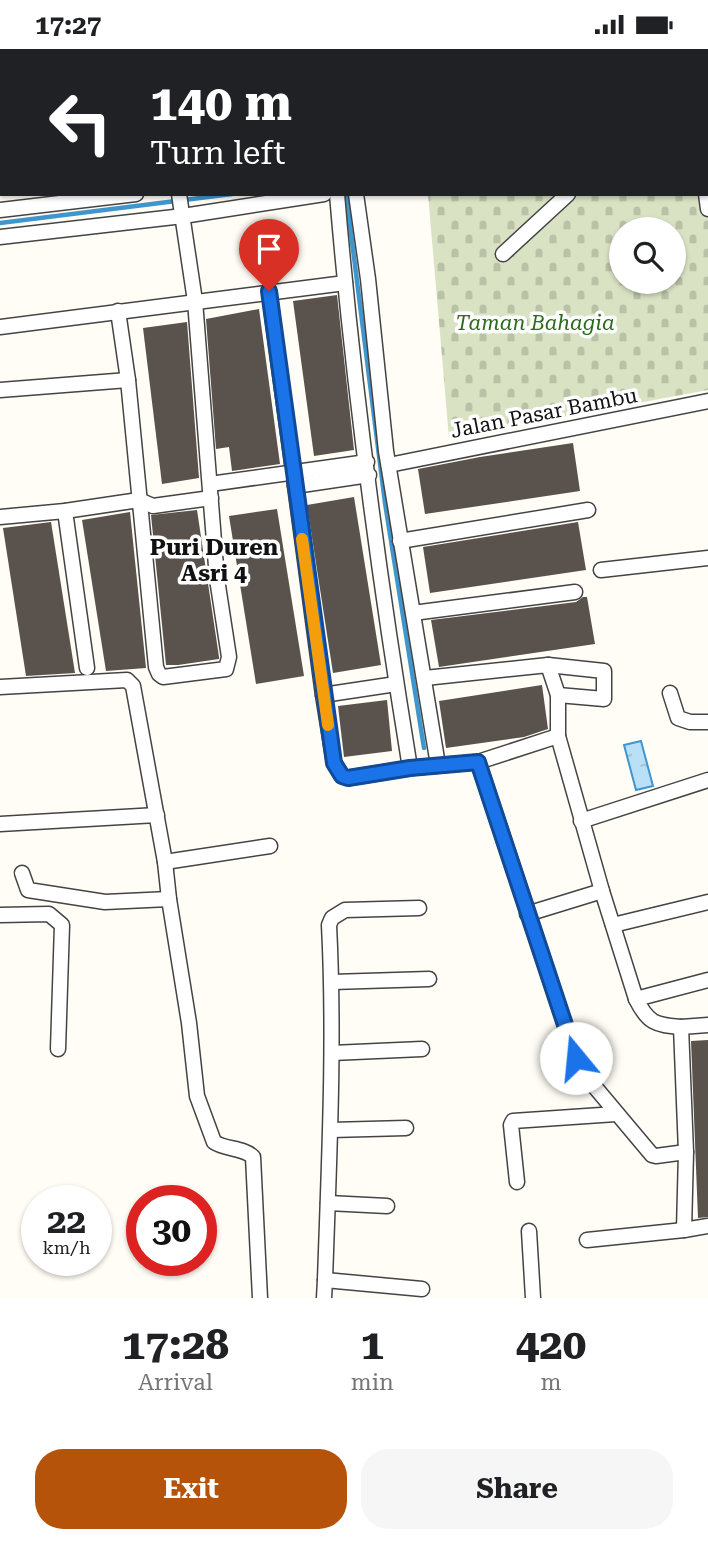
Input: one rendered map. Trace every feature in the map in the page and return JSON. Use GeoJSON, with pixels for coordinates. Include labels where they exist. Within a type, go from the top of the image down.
{"type":"FeatureCollection","features":[{"type":"Feature","properties":{"kind":"street"},"geometry":{"type":"LineString","coordinates":[[0,210],[119,196]]}},
{"type":"Feature","properties":{"kind":"street"},"geometry":{"type":"LineString","coordinates":[[0,237],[181,204],[295,196]]}},
{"type":"Feature","properties":{"kind":"street"},"geometry":{"type":"LineString","coordinates":[[337,196],[345,283],[375,459],[400,541],[438,765]]}},
{"type":"Feature","properties":{"kind":"street"},"geometry":{"type":"LineString","coordinates":[[356,196],[368,279],[375,459],[396,684],[410,768]]}},
{"type":"Feature","properties":{"kind":"street"},"geometry":{"type":"LineString","coordinates":[[502,254],[566,196]]}},
{"type":"Feature","properties":{"kind":"street"},"geometry":{"type":"LineString","coordinates":[[118,311],[128,380],[156,667],[163,677],[226,669],[229,663],[217,579],[195,301],[181,204]]}},
{"type":"Feature","properties":{"kind":"street"},"geometry":{"type":"LineString","coordinates":[[0,327],[345,283]]}},
{"type":"Feature","properties":{"kind":"street"},"geometry":{"type":"LineString","coordinates":[[269,291],[323,695],[334,763],[342,776],[348,778],[410,768],[478,762],[558,736]]}},
{"type":"Feature","properties":{"kind":"street"},"geometry":{"type":"LineString","coordinates":[[0,390],[128,380]]}},
{"type":"Feature","properties":{"kind":"street","name":"Jalan Pasar Bambu"},"geometry":{"type":"LineString","coordinates":[[0,517],[139,500],[153,506],[211,491],[294,479],[375,459],[708,401]]}},
{"type":"Feature","properties":{"kind":"street"},"geometry":{"type":"LineString","coordinates":[[400,541],[588,510]]}},
{"type":"Feature","properties":{"kind":"street"},"geometry":{"type":"LineString","coordinates":[[65,511],[87,668]]}},
{"type":"Feature","properties":{"kind":"street"},"geometry":{"type":"LineString","coordinates":[[601,570],[708,558]]}},
{"type":"Feature","properties":{"kind":"street"},"geometry":{"type":"LineString","coordinates":[[413,613],[575,592]]}},
{"type":"Feature","properties":{"kind":"street"},"geometry":{"type":"LineString","coordinates":[[425,678],[548,665],[604,671],[604,699],[558,695]]}},
{"type":"Feature","properties":{"kind":"street"},"geometry":{"type":"LineString","coordinates":[[548,665],[558,695],[558,736],[581,821],[636,999],[644,1015],[654,1023],[681,1027],[708,1025]]}},
{"type":"Feature","properties":{"kind":"street"},"geometry":{"type":"LineString","coordinates":[[0,687],[127,680],[133,686],[166,862],[169,899],[190,1023],[197,1096],[214,1142],[220,1146],[248,1152],[253,1157],[260,1298]]}},
{"type":"Feature","properties":{"kind":"street"},"geometry":{"type":"LineString","coordinates":[[323,695],[396,684]]}},
{"type":"Feature","properties":{"kind":"street"},"geometry":{"type":"LineString","coordinates":[[670,693],[678,718],[690,722],[708,722]]}},
{"type":"Feature","properties":{"kind":"street"},"geometry":{"type":"LineString","coordinates":[[478,762],[527,914],[576,1058],[584,1074],[652,1155],[686,1152]]}},
{"type":"Feature","properties":{"kind":"street"},"geometry":{"type":"LineString","coordinates":[[581,821],[708,780]]}},
{"type":"Feature","properties":{"kind":"street"},"geometry":{"type":"LineString","coordinates":[[0,824],[157,815]]}},
{"type":"Feature","properties":{"kind":"street"},"geometry":{"type":"LineString","coordinates":[[166,862],[270,846]]}},
{"type":"Feature","properties":{"kind":"street"},"geometry":{"type":"LineString","coordinates":[[22,873],[28,890],[105,902],[169,899]]}},
{"type":"Feature","properties":{"kind":"street"},"geometry":{"type":"LineString","coordinates":[[527,914],[602,891]]}},
{"type":"Feature","properties":{"kind":"street"},"geometry":{"type":"LineString","coordinates":[[613,925],[708,902]]}},
{"type":"Feature","properties":{"kind":"street"},"geometry":{"type":"LineString","coordinates":[[324,1298],[331,1130],[332,982],[329,925],[332,918],[345,911],[419,908]]}},
{"type":"Feature","properties":{"kind":"street"},"geometry":{"type":"LineString","coordinates":[[0,915],[49,914],[62,925],[58,1049]]}},
{"type":"Feature","properties":{"kind":"street"},"geometry":{"type":"LineString","coordinates":[[332,982],[429,979]]}},
{"type":"Feature","properties":{"kind":"street"},"geometry":{"type":"LineString","coordinates":[[636,999],[708,980]]}},
{"type":"Feature","properties":{"kind":"street"},"geometry":{"type":"LineString","coordinates":[[681,1027],[686,1152],[684,1230]]}},
{"type":"Feature","properties":{"kind":"street"},"geometry":{"type":"LineString","coordinates":[[332,1053],[422,1049]]}},
{"type":"Feature","properties":{"kind":"street"},"geometry":{"type":"LineString","coordinates":[[517,1182],[511,1125],[513,1121],[616,1114]]}},
{"type":"Feature","properties":{"kind":"street"},"geometry":{"type":"LineString","coordinates":[[331,1130],[406,1128]]}},
{"type":"Feature","properties":{"kind":"street"},"geometry":{"type":"LineString","coordinates":[[328,1203],[387,1206]]}},
{"type":"Feature","properties":{"kind":"street"},"geometry":{"type":"LineString","coordinates":[[587,1240],[708,1226]]}},
{"type":"Feature","properties":{"kind":"street"},"geometry":{"type":"LineString","coordinates":[[528,1231],[533,1298]]}},
{"type":"Feature","properties":{"kind":"street"},"geometry":{"type":"LineString","coordinates":[[325,1280],[422,1289]]}},
{"type":"Feature","properties":{"kind":"green space","name":"Taman Bahagia"},"geometry":{"type":"Polygon","coordinates":[[[428,196],[708,196],[708,390],[449,438],[428,196]]]}},
{"type":"Feature","properties":{"kind":"water"},"geometry":{"type":"Polygon","coordinates":[[[641,741],[653,786],[636,790],[624,745],[641,741]]]}},
{"type":"Feature","properties":{"kind":"building"},"geometry":{"type":"Polygon","coordinates":[[[337,295],[354,450],[314,456],[293,301],[337,295]]]}},
{"type":"Feature","properties":{"kind":"building"},"geometry":{"type":"Polygon","coordinates":[[[259,309],[280,464],[232,471],[229,447],[216,449],[206,319],[259,309]]]}},
{"type":"Feature","properties":{"kind":"building"},"geometry":{"type":"Polygon","coordinates":[[[187,322],[199,478],[162,484],[143,328],[187,322]]]}},
{"type":"Feature","properties":{"kind":"building"},"geometry":{"type":"Polygon","coordinates":[[[573,443],[580,491],[425,514],[418,469],[573,443]]]}},
{"type":"Feature","properties":{"kind":"building"},"geometry":{"type":"Polygon","coordinates":[[[354,497],[381,665],[333,673],[307,505],[354,497]]]}},
{"type":"Feature","properties":{"kind":"building"},"geometry":{"type":"Polygon","coordinates":[[[277,509],[304,676],[256,684],[229,516],[277,509]]]}},
{"type":"Feature","properties":{"kind":"building"},"geometry":{"type":"Polygon","coordinates":[[[197,510],[219,659],[166,665],[151,515],[197,510]]]}},
{"type":"Feature","properties":{"kind":"building"},"geometry":{"type":"Polygon","coordinates":[[[130,512],[146,668],[106,671],[82,520],[130,512]]]}},
{"type":"Feature","properties":{"kind":"building"},"geometry":{"type":"Polygon","coordinates":[[[51,522],[75,673],[26,676],[3,528],[51,522]]]}},
{"type":"Feature","properties":{"kind":"building"},"geometry":{"type":"Polygon","coordinates":[[[578,522],[586,570],[430,593],[423,547],[578,522]]]}},
{"type":"Feature","properties":{"kind":"building"},"geometry":{"type":"Polygon","coordinates":[[[587,597],[595,644],[439,667],[431,620],[576,602],[587,597]]]}},
{"type":"Feature","properties":{"kind":"building"},"geometry":{"type":"Polygon","coordinates":[[[542,685],[548,729],[524,737],[446,748],[439,701],[542,685]]]}},
{"type":"Feature","properties":{"kind":"building"},"geometry":{"type":"Polygon","coordinates":[[[387,700],[392,751],[344,757],[338,706],[387,700]]]}},
{"type":"Feature","properties":{"kind":"building"},"geometry":{"type":"Polygon","coordinates":[[[708,1040],[708,1217],[698,1218],[691,1041],[708,1040]]]}},
{"type":"Feature","properties":{"kind":"waterway"},"geometry":{"type":"LineString","coordinates":[[0,223],[216,196]]}},
{"type":"Feature","properties":{"kind":"waterway"},"geometry":{"type":"LineString","coordinates":[[346,196],[385,503],[424,748]]}},
{"type":"Feature","properties":{"kind":"slow traffic"},"geometry":{"type":"LineString","coordinates":[[302,539],[328,725]]}},
{"type":"Feature","properties":{"kind":"district","name":"Puri Duren Asri 4"},"geometry":{"type":"Point","coordinates":[214,560]}},
{"type":"Feature","properties":{"kind":"route"},"geometry":{"type":"LineString","coordinates":[[269,291],[334,763],[342,776],[348,778],[410,768],[478,762],[576,1058]]}}]}
